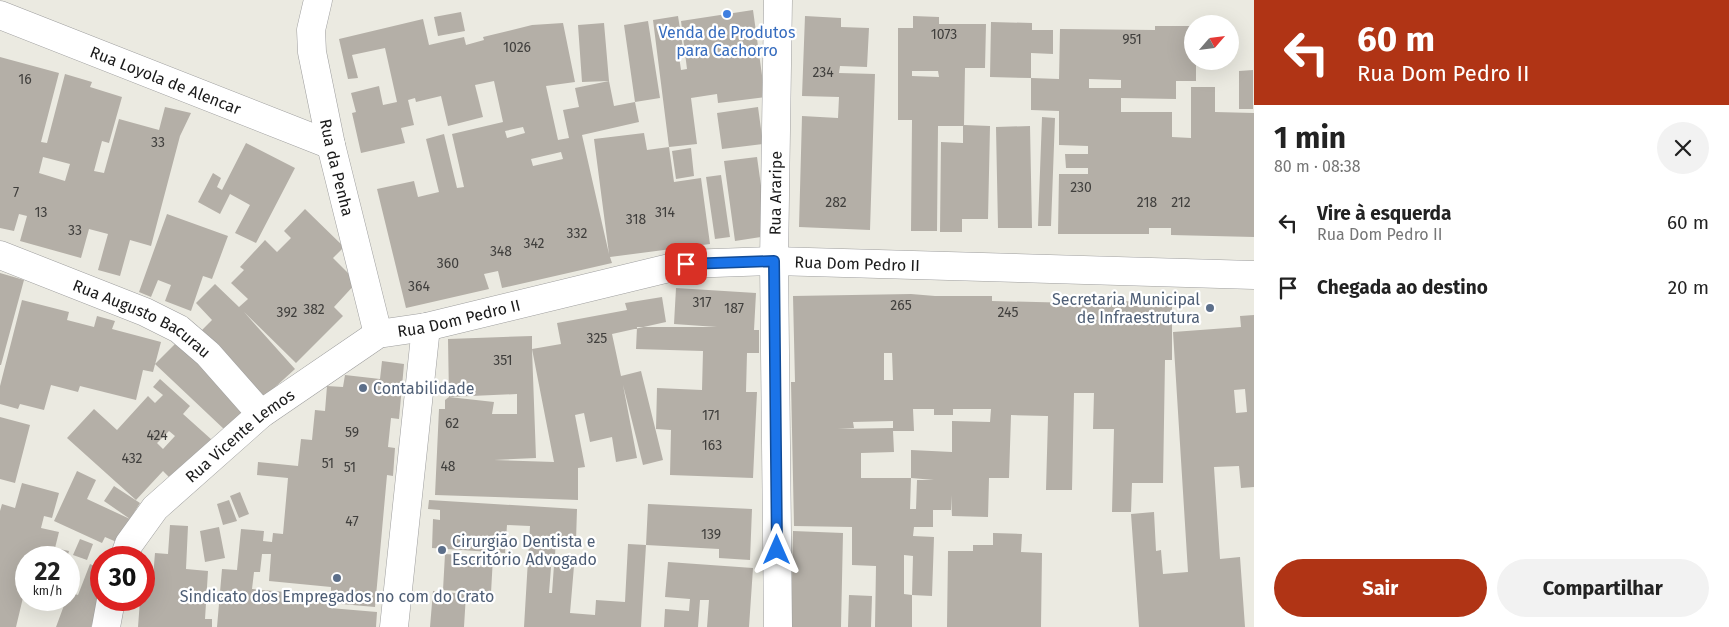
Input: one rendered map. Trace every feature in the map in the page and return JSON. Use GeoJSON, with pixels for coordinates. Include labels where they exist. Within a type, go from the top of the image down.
{"type":"FeatureCollection","features":[{"type":"Feature","properties":{"kind":"street","name":"Rua da Penha"},"geometry":{"type":"LineString","coordinates":[[318,0],[310,30],[312,52],[331,145],[378,334]]}},
{"type":"Feature","properties":{"kind":"street","name":"Rua Araripe"},"geometry":{"type":"LineString","coordinates":[[778,0],[774,261],[778,627]]}},
{"type":"Feature","properties":{"kind":"street","name":"Rua Loyola de Alencar"},"geometry":{"type":"LineString","coordinates":[[0,15],[331,145]]}},
{"type":"Feature","properties":{"kind":"street","name":"Rua Augusto Bacurau"},"geometry":{"type":"LineString","coordinates":[[0,255],[145,312],[179,328],[208,354],[261,414]]}},
{"type":"Feature","properties":{"kind":"street","name":"Rua Dom Pedro II"},"geometry":{"type":"LineString","coordinates":[[378,334],[426,326],[686,264],[774,261],[1254,275]]}},
{"type":"Feature","properties":{"kind":"street"},"geometry":{"type":"LineString","coordinates":[[394,627],[426,326]]}},
{"type":"Feature","properties":{"kind":"street","name":"Rua Vicente Lemos"},"geometry":{"type":"LineString","coordinates":[[128,546],[155,508],[261,414],[378,334]]}},
{"type":"Feature","properties":{"kind":"street"},"geometry":{"type":"LineString","coordinates":[[106,627],[109,611]]}},
{"type":"Feature","properties":{"kind":"building"},"geometry":{"type":"Polygon","coordinates":[[[753,10],[765,97],[718,103],[717,94],[691,98],[697,144],[669,147],[653,20],[678,16],[683,48],[678,49],[681,70],[687,69],[681,21],[753,10]]]}},
{"type":"Feature","properties":{"kind":"building"},"geometry":{"type":"Polygon","coordinates":[[[461,12],[465,31],[438,36],[434,17],[461,12]]]}},
{"type":"Feature","properties":{"kind":"building"},"geometry":{"type":"Polygon","coordinates":[[[805,16],[841,18],[841,27],[869,28],[867,67],[840,66],[839,73],[875,74],[870,230],[799,227],[802,116],[838,118],[839,97],[802,96],[805,16]]]}},
{"type":"Feature","properties":{"kind":"building"},"geometry":{"type":"Polygon","coordinates":[[[913,16],[939,17],[939,24],[986,24],[985,68],[965,68],[964,125],[990,126],[988,219],[962,219],[962,232],[940,232],[941,142],[963,143],[963,126],[938,126],[937,231],[911,231],[912,120],[898,120],[898,28],[913,28],[913,16]],[[912,71],[912,76],[939,77],[938,71],[912,71]]]}},
{"type":"Feature","properties":{"kind":"building"},"geometry":{"type":"Polygon","coordinates":[[[423,19],[429,45],[464,37],[466,45],[484,40],[483,37],[532,25],[563,23],[575,82],[546,86],[558,140],[569,138],[563,110],[579,107],[575,88],[609,81],[614,106],[635,102],[639,122],[582,135],[609,254],[594,139],[644,133],[647,150],[669,147],[674,182],[701,178],[710,244],[610,257],[612,263],[502,288],[498,271],[484,274],[489,289],[406,308],[377,189],[414,181],[418,197],[439,192],[426,139],[444,134],[457,188],[464,187],[452,134],[503,122],[494,81],[475,85],[483,117],[448,126],[441,96],[416,102],[415,98],[408,100],[414,125],[401,128],[405,143],[361,153],[352,113],[356,112],[351,93],[379,86],[383,105],[397,102],[385,48],[352,55],[358,78],[348,79],[339,39],[423,19]],[[523,127],[505,131],[507,138],[525,133],[523,127]],[[561,152],[531,159],[533,166],[563,159],[561,152]]]}},
{"type":"Feature","properties":{"kind":"building"},"geometry":{"type":"Polygon","coordinates":[[[648,21],[660,98],[635,102],[624,25],[648,21]]]}},
{"type":"Feature","properties":{"kind":"building"},"geometry":{"type":"Polygon","coordinates":[[[991,22],[1032,23],[1032,30],[1053,30],[1053,54],[1031,53],[1031,78],[990,77],[991,22]]]}},
{"type":"Feature","properties":{"kind":"building"},"geometry":{"type":"Polygon","coordinates":[[[604,23],[609,81],[582,82],[578,25],[604,23]]]}},
{"type":"Feature","properties":{"kind":"building"},"geometry":{"type":"Polygon","coordinates":[[[1155,26],[1184,26],[1184,70],[1196,70],[1196,81],[1176,81],[1176,99],[1121,98],[1121,112],[1172,112],[1172,137],[1191,138],[1191,87],[1215,87],[1215,112],[1254,113],[1254,237],[1171,235],[1171,228],[1149,228],[1149,234],[1058,234],[1059,174],[1088,174],[1088,168],[1066,168],[1065,154],[1088,154],[1088,146],[1059,145],[1059,111],[1031,110],[1031,78],[1059,79],[1060,29],[1155,30],[1155,26]],[[1089,79],[1089,88],[1121,88],[1121,80],[1089,79]]]}},
{"type":"Feature","properties":{"kind":"building"},"geometry":{"type":"Polygon","coordinates":[[[0,57],[59,73],[41,142],[47,143],[65,74],[92,82],[90,87],[122,97],[109,143],[102,141],[94,171],[104,173],[119,119],[159,130],[165,107],[191,113],[180,136],[151,246],[130,240],[120,276],[98,270],[108,234],[89,229],[81,258],[20,241],[27,216],[19,214],[14,231],[0,228],[0,57]],[[43,157],[39,173],[65,181],[70,164],[43,157]]]}},
{"type":"Feature","properties":{"kind":"building"},"geometry":{"type":"Polygon","coordinates":[[[1253,70],[1253,109],[1239,109],[1239,71],[1253,70]]]}},
{"type":"Feature","properties":{"kind":"building"},"geometry":{"type":"Polygon","coordinates":[[[758,107],[763,144],[722,149],[717,113],[758,107]]]}},
{"type":"Feature","properties":{"kind":"building"},"geometry":{"type":"Polygon","coordinates":[[[1042,117],[1055,118],[1051,226],[1038,226],[1042,117]]]}},
{"type":"Feature","properties":{"kind":"building"},"geometry":{"type":"Polygon","coordinates":[[[1030,126],[1032,228],[998,228],[996,127],[1030,126]]]}},
{"type":"Feature","properties":{"kind":"building"},"geometry":{"type":"Polygon","coordinates":[[[246,143],[295,168],[256,243],[235,233],[250,205],[230,194],[220,214],[198,202],[213,173],[221,178],[217,187],[222,190],[246,143]]]}},
{"type":"Feature","properties":{"kind":"building"},"geometry":{"type":"Polygon","coordinates":[[[691,148],[694,176],[676,179],[672,151],[691,148]]]}},
{"type":"Feature","properties":{"kind":"building"},"geometry":{"type":"Polygon","coordinates":[[[757,157],[768,236],[735,241],[724,161],[757,157]]]}},
{"type":"Feature","properties":{"kind":"building"},"geometry":{"type":"Polygon","coordinates":[[[721,175],[730,237],[715,239],[706,177],[721,175]]]}},
{"type":"Feature","properties":{"kind":"building"},"geometry":{"type":"Polygon","coordinates":[[[305,209],[344,247],[333,258],[357,282],[334,307],[343,316],[296,363],[244,312],[295,369],[262,399],[199,333],[212,320],[196,303],[215,284],[239,307],[248,299],[231,283],[244,270],[240,267],[265,240],[277,252],[291,238],[284,231],[305,209]]]}},
{"type":"Feature","properties":{"kind":"building"},"geometry":{"type":"Polygon","coordinates":[[[167,214],[228,236],[212,279],[203,276],[191,311],[165,301],[171,285],[158,280],[151,297],[139,292],[167,214]]]}},
{"type":"Feature","properties":{"kind":"building"},"geometry":{"type":"Polygon","coordinates":[[[0,273],[24,280],[1,365],[0,365],[0,273]]]}},
{"type":"Feature","properties":{"kind":"building"},"geometry":{"type":"Polygon","coordinates":[[[676,288],[756,293],[754,330],[759,330],[759,353],[747,353],[746,392],[757,392],[753,478],[670,475],[671,430],[656,429],[657,388],[702,390],[703,351],[636,349],[637,327],[717,327],[674,324],[676,288]]]}},
{"type":"Feature","properties":{"kind":"building"},"geometry":{"type":"Polygon","coordinates":[[[911,294],[992,296],[992,301],[1116,304],[1116,301],[1172,302],[1172,360],[1165,360],[1163,483],[1132,483],[1131,512],[1112,512],[1114,429],[1093,429],[1094,393],[1074,393],[1072,490],[1046,490],[1048,416],[1011,415],[1009,478],[989,478],[988,517],[952,516],[951,495],[951,510],[933,510],[933,527],[914,527],[913,536],[934,537],[932,596],[912,595],[912,627],[875,627],[876,566],[852,565],[852,527],[794,526],[791,382],[795,382],[793,296],[911,294]],[[884,353],[884,380],[893,380],[892,353],[884,353]],[[913,409],[914,431],[893,431],[894,452],[861,453],[861,478],[911,478],[911,450],[952,452],[952,421],[990,422],[991,409],[953,409],[953,415],[934,415],[934,409],[913,409]],[[893,421],[853,422],[854,428],[838,429],[893,428],[893,421]],[[911,478],[910,509],[916,509],[917,480],[934,480],[911,478]],[[904,555],[904,594],[912,595],[913,556],[904,555]]]}},
{"type":"Feature","properties":{"kind":"building"},"geometry":{"type":"Polygon","coordinates":[[[662,297],[666,322],[612,334],[621,376],[641,371],[663,460],[643,465],[623,385],[637,458],[616,462],[612,437],[590,442],[584,413],[575,415],[585,467],[578,468],[578,500],[435,495],[439,409],[445,409],[445,400],[449,397],[448,339],[532,336],[532,349],[561,344],[557,323],[627,310],[625,303],[662,297]],[[532,349],[536,458],[494,460],[554,462],[532,349]],[[517,394],[449,397],[494,402],[492,414],[517,414],[517,394]]]}},
{"type":"Feature","properties":{"kind":"building"},"geometry":{"type":"Polygon","coordinates":[[[22,300],[69,312],[67,320],[94,327],[97,316],[115,321],[112,329],[161,342],[153,372],[143,370],[136,400],[80,386],[78,392],[51,385],[44,410],[20,404],[18,409],[0,404],[0,386],[22,300]]]}},
{"type":"Feature","properties":{"kind":"building"},"geometry":{"type":"Polygon","coordinates":[[[1254,315],[1254,487],[1241,488],[1239,466],[1214,467],[1220,559],[1240,557],[1245,627],[1139,627],[1131,514],[1154,512],[1156,551],[1161,550],[1163,574],[1188,572],[1173,332],[1241,327],[1240,316],[1254,315]],[[1245,389],[1234,390],[1236,413],[1247,412],[1245,389]]]}},
{"type":"Feature","properties":{"kind":"building"},"geometry":{"type":"Polygon","coordinates":[[[179,340],[249,408],[226,431],[155,364],[179,340]]]}},
{"type":"Feature","properties":{"kind":"building"},"geometry":{"type":"Polygon","coordinates":[[[382,361],[404,364],[399,419],[391,418],[388,447],[395,448],[393,476],[387,475],[375,607],[330,603],[330,608],[377,612],[376,627],[217,627],[222,569],[237,570],[241,529],[264,531],[263,541],[272,542],[273,533],[283,534],[288,478],[257,475],[258,462],[298,466],[301,439],[312,440],[315,410],[325,411],[327,386],[343,387],[345,375],[380,379],[382,361]],[[262,554],[260,572],[254,572],[252,589],[331,596],[331,587],[269,581],[271,554],[262,554]]]}},
{"type":"Feature","properties":{"kind":"building"},"geometry":{"type":"Polygon","coordinates":[[[160,379],[190,406],[183,414],[212,440],[174,482],[163,471],[136,500],[67,438],[94,409],[117,430],[148,396],[155,403],[163,395],[153,387],[160,379]],[[169,431],[157,443],[163,449],[175,436],[169,431]]]}},
{"type":"Feature","properties":{"kind":"building"},"geometry":{"type":"Polygon","coordinates":[[[0,417],[30,425],[15,483],[0,479],[0,417]]]}},
{"type":"Feature","properties":{"kind":"building"},"geometry":{"type":"Polygon","coordinates":[[[77,471],[96,480],[87,499],[130,519],[119,543],[105,537],[102,543],[54,521],[77,471]]]}},
{"type":"Feature","properties":{"kind":"building"},"geometry":{"type":"Polygon","coordinates":[[[22,483],[59,493],[52,518],[44,516],[41,528],[59,532],[56,546],[15,546],[15,611],[20,611],[16,627],[0,627],[0,511],[2,504],[15,508],[22,483]]]}},
{"type":"Feature","properties":{"kind":"building"},"geometry":{"type":"Polygon","coordinates":[[[114,486],[140,503],[130,519],[104,501],[114,486]]]}},
{"type":"Feature","properties":{"kind":"building"},"geometry":{"type":"Polygon","coordinates":[[[240,492],[249,514],[239,518],[230,496],[240,492]]]}},
{"type":"Feature","properties":{"kind":"building"},"geometry":{"type":"Polygon","coordinates":[[[229,500],[237,521],[223,525],[217,504],[229,500]]]}},
{"type":"Feature","properties":{"kind":"building"},"geometry":{"type":"Polygon","coordinates":[[[429,500],[577,509],[576,541],[556,539],[555,555],[552,555],[549,593],[552,593],[554,565],[574,566],[570,613],[595,615],[596,600],[625,602],[628,544],[646,545],[641,627],[524,627],[530,526],[507,525],[505,553],[432,548],[433,519],[440,520],[440,510],[428,509],[429,500]]]}},
{"type":"Feature","properties":{"kind":"building"},"geometry":{"type":"Polygon","coordinates":[[[648,504],[752,509],[750,560],[719,558],[719,549],[646,545],[648,504]]]}},
{"type":"Feature","properties":{"kind":"building"},"geometry":{"type":"Polygon","coordinates":[[[170,525],[188,526],[186,569],[208,571],[205,619],[212,619],[212,627],[138,627],[139,611],[155,611],[155,553],[168,554],[170,525]]]}},
{"type":"Feature","properties":{"kind":"building"},"geometry":{"type":"Polygon","coordinates":[[[219,527],[225,558],[205,562],[200,531],[219,527]]]}},
{"type":"Feature","properties":{"kind":"building"},"geometry":{"type":"Polygon","coordinates":[[[793,531],[843,533],[841,627],[791,627],[793,531]]]}},
{"type":"Feature","properties":{"kind":"building"},"geometry":{"type":"Polygon","coordinates":[[[993,533],[1022,534],[1021,552],[1042,553],[1041,627],[947,627],[948,551],[973,551],[973,545],[993,545],[993,533]]]}},
{"type":"Feature","properties":{"kind":"building"},"geometry":{"type":"Polygon","coordinates":[[[80,539],[93,544],[90,546],[87,560],[80,558],[80,546],[77,546],[80,539]]]}},
{"type":"Feature","properties":{"kind":"building"},"geometry":{"type":"Polygon","coordinates":[[[445,554],[493,557],[491,593],[443,590],[445,554]]]}},
{"type":"Feature","properties":{"kind":"building"},"geometry":{"type":"Polygon","coordinates":[[[668,562],[753,568],[749,627],[707,627],[709,600],[700,600],[698,627],[664,627],[665,609],[689,611],[690,599],[665,597],[668,562]]]}},
{"type":"Feature","properties":{"kind":"building"},"geometry":{"type":"Polygon","coordinates":[[[90,564],[90,611],[97,611],[91,627],[56,627],[62,611],[80,611],[80,590],[90,564]]]}},
{"type":"Feature","properties":{"kind":"building"},"geometry":{"type":"Polygon","coordinates":[[[433,591],[466,594],[464,627],[430,627],[433,591]]]}},
{"type":"Feature","properties":{"kind":"building"},"geometry":{"type":"Polygon","coordinates":[[[849,595],[872,596],[871,627],[848,627],[849,595]]]}},
{"type":"Feature","properties":{"kind":"place","name":"Venda de Produtos para Cachorro"},"geometry":{"type":"Point","coordinates":[727,14]}},
{"type":"Feature","properties":{"kind":"place","name":"Secretaria Municipal de Infraestrutura"},"geometry":{"type":"Point","coordinates":[1210,308]}},
{"type":"Feature","properties":{"kind":"place","name":"Contabilidade"},"geometry":{"type":"Point","coordinates":[363,388]}},
{"type":"Feature","properties":{"kind":"place","name":"Cirurgião Dentista e Escritório Advogado"},"geometry":{"type":"Point","coordinates":[442,550]}},
{"type":"Feature","properties":{"kind":"place","name":"Sindicato dos Empregados no com do Crato"},"geometry":{"type":"Point","coordinates":[337,578]}},
{"type":"Feature","properties":{"kind":"route"},"geometry":{"type":"LineString","coordinates":[[686,264],[774,261],[777,550]]}}]}
